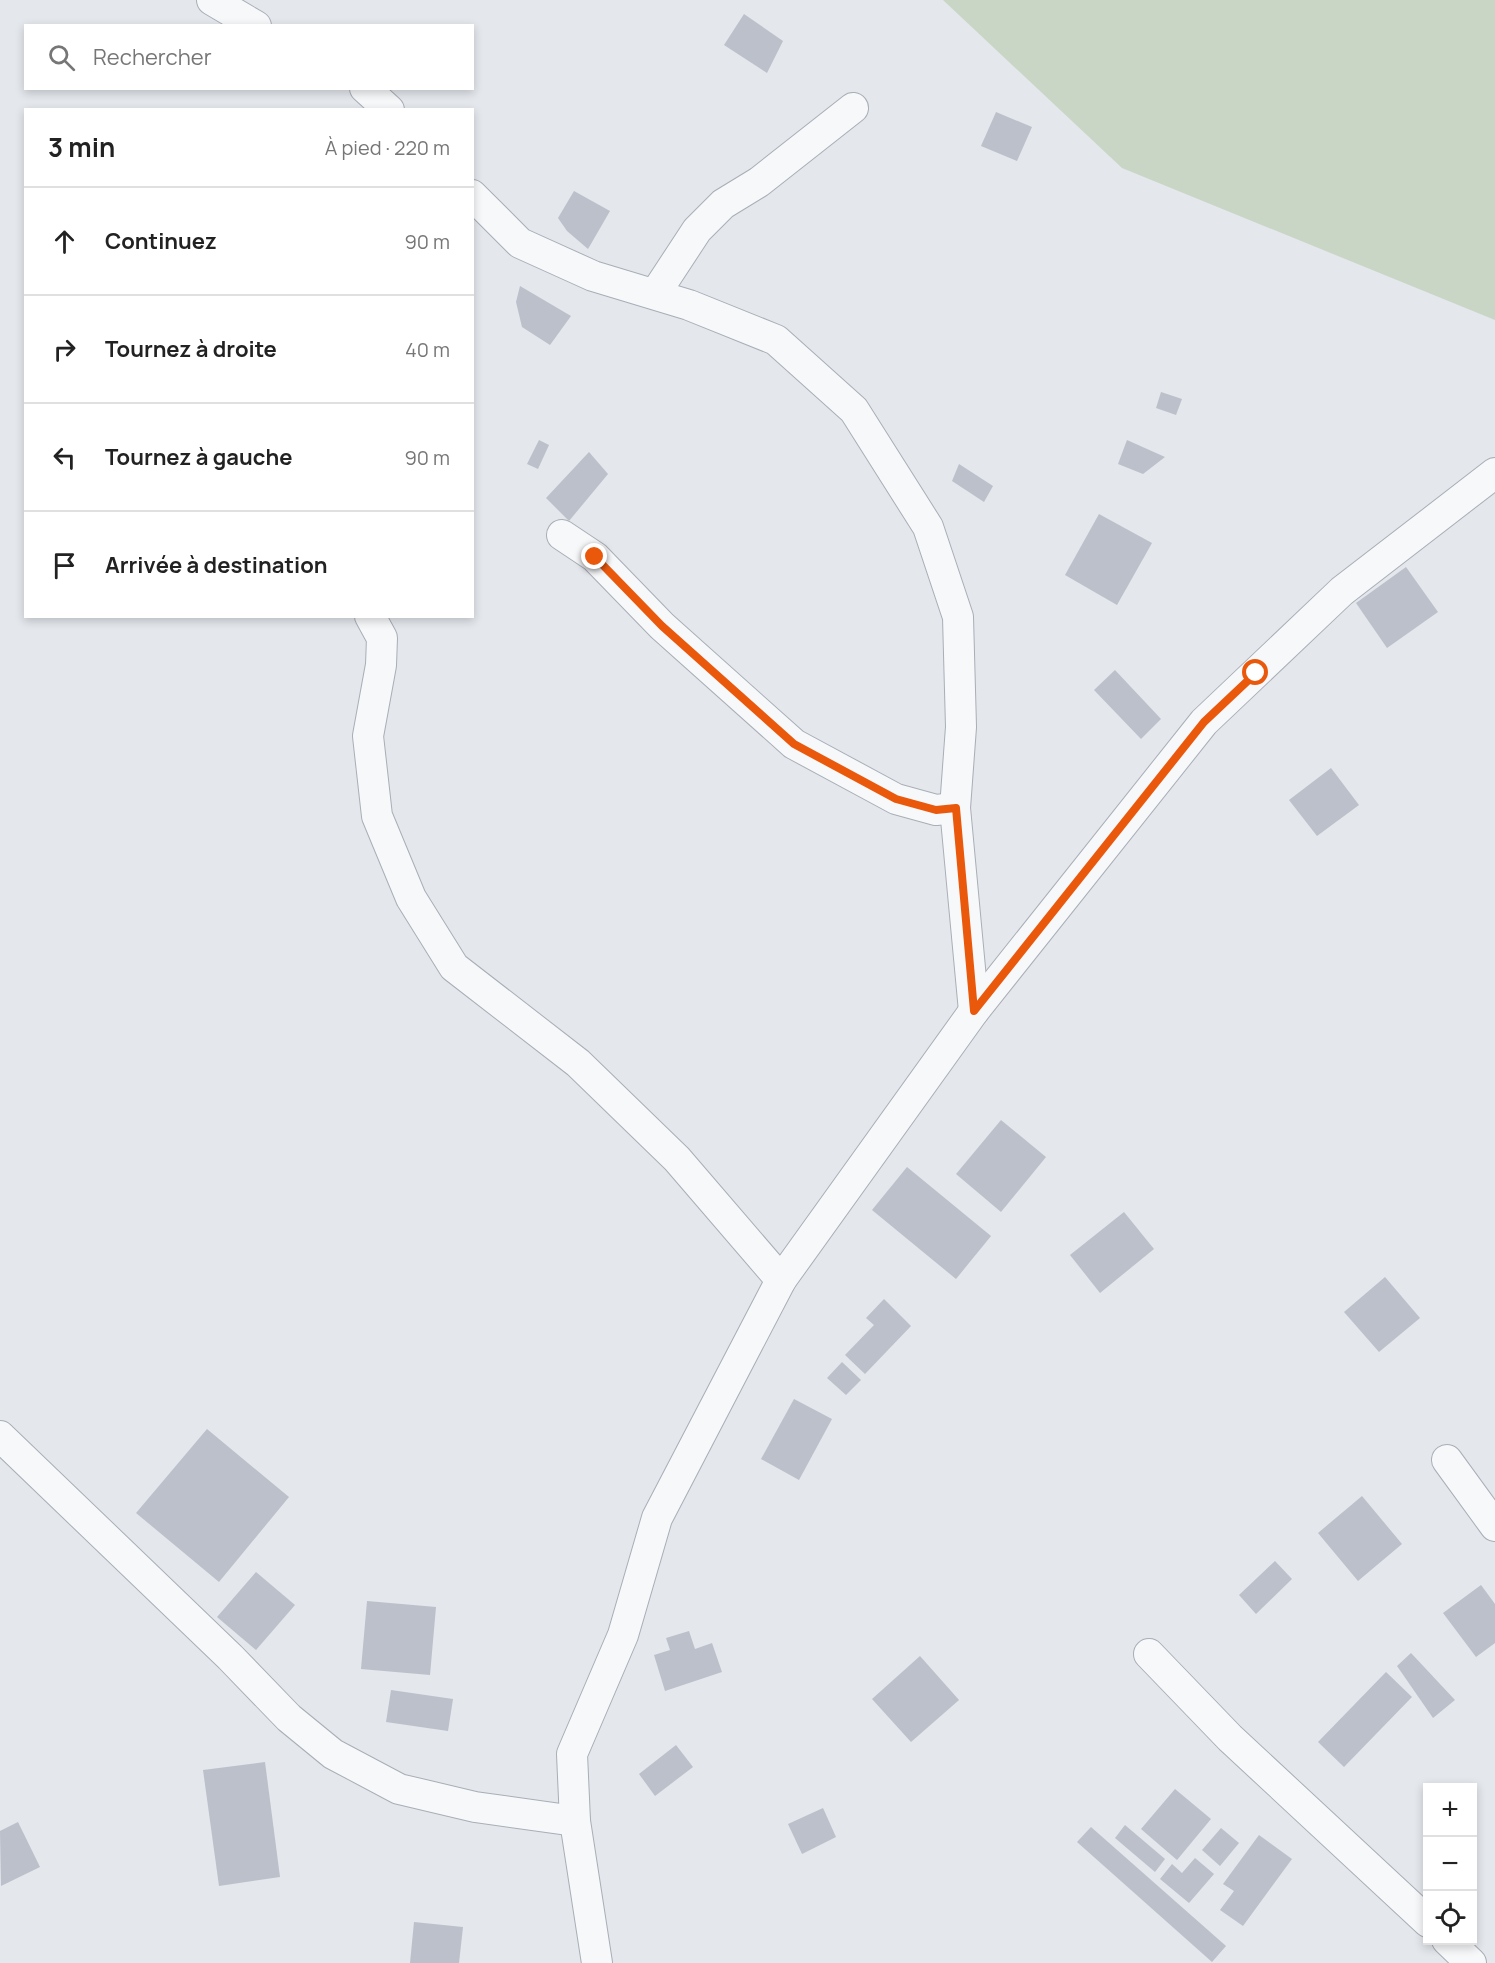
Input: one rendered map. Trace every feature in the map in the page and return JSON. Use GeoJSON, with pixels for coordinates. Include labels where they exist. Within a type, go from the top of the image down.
{"type":"FeatureCollection","features":[{"type":"Feature","properties":{"kind":"street"},"geometry":{"type":"LineString","coordinates":[[212,0],[253,24]]}},
{"type":"Feature","properties":{"kind":"street"},"geometry":{"type":"LineString","coordinates":[[367,90],[387,108]]}},
{"type":"Feature","properties":{"kind":"street"},"geometry":{"type":"LineString","coordinates":[[656,294],[697,230],[723,204],[759,182],[853,108]]}},
{"type":"Feature","properties":{"kind":"street"},"geometry":{"type":"LineString","coordinates":[[474,197],[520,243],[593,276],[656,294],[776,340],[854,410],[928,527],[958,618],[961,727],[956,808],[974,1011]]}},
{"type":"Feature","properties":{"kind":"street"},"geometry":{"type":"LineString","coordinates":[[597,1963],[575,1821],[572,1754],[623,1635],[657,1518],[781,1280],[974,1011],[1204,722],[1342,591],[1495,473]]}},
{"type":"Feature","properties":{"kind":"street"},"geometry":{"type":"LineString","coordinates":[[562,535],[595,557],[662,626],[794,744],[896,799],[936,810],[956,808]]}},
{"type":"Feature","properties":{"kind":"street"},"geometry":{"type":"LineString","coordinates":[[371,618],[382,638],[381,666],[368,736],[377,816],[411,898],[454,967],[578,1063],[677,1159],[781,1280]]}},
{"type":"Feature","properties":{"kind":"street"},"geometry":{"type":"LineString","coordinates":[[0,1436],[230,1656],[289,1718],[333,1754],[399,1789],[475,1807],[575,1821]]}},
{"type":"Feature","properties":{"kind":"street"},"geometry":{"type":"LineString","coordinates":[[1447,1460],[1495,1526]]}},
{"type":"Feature","properties":{"kind":"street"},"geometry":{"type":"LineString","coordinates":[[1149,1654],[1230,1738],[1423,1917]]}},
{"type":"Feature","properties":{"kind":"street"},"geometry":{"type":"LineString","coordinates":[[1451,1945],[1471,1963]]}},
{"type":"Feature","properties":{"kind":"green space"},"geometry":{"type":"Polygon","coordinates":[[[943,0],[1495,0],[1495,320],[1122,168],[943,0]]]}},
{"type":"Feature","properties":{"kind":"building"},"geometry":{"type":"Polygon","coordinates":[[[744,14],[783,41],[767,73],[724,45],[744,14]]]}},
{"type":"Feature","properties":{"kind":"building"},"geometry":{"type":"Polygon","coordinates":[[[996,112],[1032,127],[1017,161],[981,146],[996,112]]]}},
{"type":"Feature","properties":{"kind":"building"},"geometry":{"type":"Polygon","coordinates":[[[574,191],[610,211],[588,249],[567,231],[558,218],[574,191]]]}},
{"type":"Feature","properties":{"kind":"building"},"geometry":{"type":"Polygon","coordinates":[[[520,286],[571,316],[550,345],[522,327],[516,302],[520,286]]]}},
{"type":"Feature","properties":{"kind":"building"},"geometry":{"type":"Polygon","coordinates":[[[1161,392],[1182,399],[1176,415],[1156,408],[1161,392]]]}},
{"type":"Feature","properties":{"kind":"building"},"geometry":{"type":"Polygon","coordinates":[[[539,440],[549,445],[538,469],[527,464],[539,440]]]}},
{"type":"Feature","properties":{"kind":"building"},"geometry":{"type":"Polygon","coordinates":[[[1127,440],[1165,457],[1143,474],[1118,464],[1127,440]]]}},
{"type":"Feature","properties":{"kind":"building"},"geometry":{"type":"Polygon","coordinates":[[[589,452],[608,474],[569,521],[546,498],[589,452]]]}},
{"type":"Feature","properties":{"kind":"building"},"geometry":{"type":"Polygon","coordinates":[[[959,464],[993,486],[984,502],[952,481],[959,464]]]}},
{"type":"Feature","properties":{"kind":"building"},"geometry":{"type":"Polygon","coordinates":[[[1099,514],[1152,543],[1117,605],[1065,575],[1099,514]]]}},
{"type":"Feature","properties":{"kind":"building"},"geometry":{"type":"Polygon","coordinates":[[[1406,567],[1438,612],[1387,648],[1356,603],[1406,567]]]}},
{"type":"Feature","properties":{"kind":"building"},"geometry":{"type":"Polygon","coordinates":[[[1115,670],[1161,719],[1141,739],[1094,690],[1115,670]]]}},
{"type":"Feature","properties":{"kind":"building"},"geometry":{"type":"Polygon","coordinates":[[[1331,768],[1359,805],[1317,836],[1289,800],[1331,768]]]}},
{"type":"Feature","properties":{"kind":"building"},"geometry":{"type":"Polygon","coordinates":[[[1001,1120],[1046,1157],[1001,1212],[956,1174],[1001,1120]]]}},
{"type":"Feature","properties":{"kind":"building"},"geometry":{"type":"Polygon","coordinates":[[[907,1167],[991,1236],[956,1279],[872,1210],[907,1167]]]}},
{"type":"Feature","properties":{"kind":"building"},"geometry":{"type":"Polygon","coordinates":[[[1124,1212],[1154,1249],[1100,1293],[1070,1255],[1124,1212]]]}},
{"type":"Feature","properties":{"kind":"building"},"geometry":{"type":"Polygon","coordinates":[[[1385,1277],[1420,1318],[1379,1352],[1344,1312],[1385,1277]]]}},
{"type":"Feature","properties":{"kind":"building"},"geometry":{"type":"Polygon","coordinates":[[[884,1299],[911,1326],[865,1374],[845,1355],[874,1325],[866,1318],[884,1299]]]}},
{"type":"Feature","properties":{"kind":"building"},"geometry":{"type":"Polygon","coordinates":[[[842,1362],[861,1380],[846,1395],[827,1378],[842,1362]]]}},
{"type":"Feature","properties":{"kind":"building"},"geometry":{"type":"Polygon","coordinates":[[[794,1399],[832,1419],[799,1480],[761,1459],[794,1399]]]}},
{"type":"Feature","properties":{"kind":"building"},"geometry":{"type":"Polygon","coordinates":[[[207,1429],[289,1497],[219,1582],[136,1513],[207,1429]]]}},
{"type":"Feature","properties":{"kind":"building"},"geometry":{"type":"Polygon","coordinates":[[[1362,1496],[1402,1544],[1358,1581],[1318,1533],[1362,1496]]]}},
{"type":"Feature","properties":{"kind":"building"},"geometry":{"type":"Polygon","coordinates":[[[1275,1561],[1292,1579],[1256,1614],[1239,1595],[1275,1561]]]}},
{"type":"Feature","properties":{"kind":"building"},"geometry":{"type":"Polygon","coordinates":[[[256,1572],[295,1605],[256,1650],[217,1617],[256,1572]]]}},
{"type":"Feature","properties":{"kind":"building"},"geometry":{"type":"Polygon","coordinates":[[[1481,1585],[1495,1604],[1495,1643],[1476,1657],[1443,1613],[1481,1585]]]}},
{"type":"Feature","properties":{"kind":"building"},"geometry":{"type":"Polygon","coordinates":[[[367,1601],[436,1607],[430,1675],[361,1669],[367,1601]]]}},
{"type":"Feature","properties":{"kind":"building"},"geometry":{"type":"Polygon","coordinates":[[[689,1631],[695,1649],[712,1643],[722,1672],[665,1691],[654,1655],[670,1650],[666,1638],[689,1631]]]}},
{"type":"Feature","properties":{"kind":"building"},"geometry":{"type":"Polygon","coordinates":[[[1411,1653],[1455,1700],[1433,1718],[1397,1666],[1411,1653]]]}},
{"type":"Feature","properties":{"kind":"building"},"geometry":{"type":"Polygon","coordinates":[[[920,1656],[959,1700],[911,1742],[872,1699],[920,1656]]]}},
{"type":"Feature","properties":{"kind":"building"},"geometry":{"type":"Polygon","coordinates":[[[1386,1672],[1412,1697],[1344,1767],[1318,1742],[1386,1672]]]}},
{"type":"Feature","properties":{"kind":"building"},"geometry":{"type":"Polygon","coordinates":[[[391,1690],[453,1699],[448,1731],[386,1722],[391,1690]]]}},
{"type":"Feature","properties":{"kind":"building"},"geometry":{"type":"Polygon","coordinates":[[[676,1745],[693,1767],[655,1796],[639,1774],[676,1745]]]}},
{"type":"Feature","properties":{"kind":"building"},"geometry":{"type":"Polygon","coordinates":[[[265,1762],[280,1877],[219,1886],[203,1770],[265,1762]]]}},
{"type":"Feature","properties":{"kind":"building"},"geometry":{"type":"Polygon","coordinates":[[[1175,1789],[1211,1819],[1177,1860],[1141,1829],[1175,1789]]]}},
{"type":"Feature","properties":{"kind":"building"},"geometry":{"type":"Polygon","coordinates":[[[823,1808],[836,1837],[802,1854],[788,1824],[823,1808]]]}},
{"type":"Feature","properties":{"kind":"building"},"geometry":{"type":"Polygon","coordinates":[[[18,1822],[40,1867],[1,1886],[0,1831],[18,1822]]]}},
{"type":"Feature","properties":{"kind":"building"},"geometry":{"type":"Polygon","coordinates":[[[1125,1825],[1165,1859],[1155,1872],[1115,1838],[1125,1825]]]}},
{"type":"Feature","properties":{"kind":"building"},"geometry":{"type":"Polygon","coordinates":[[[1091,1827],[1226,1946],[1212,1962],[1077,1842],[1091,1827]]]}},
{"type":"Feature","properties":{"kind":"building"},"geometry":{"type":"Polygon","coordinates":[[[1221,1828],[1239,1843],[1220,1866],[1202,1850],[1221,1828]]]}},
{"type":"Feature","properties":{"kind":"building"},"geometry":{"type":"Polygon","coordinates":[[[1259,1835],[1292,1859],[1243,1926],[1220,1910],[1234,1891],[1223,1884],[1259,1835]]]}},
{"type":"Feature","properties":{"kind":"building"},"geometry":{"type":"Polygon","coordinates":[[[1195,1858],[1214,1874],[1189,1903],[1160,1879],[1172,1864],[1182,1873],[1195,1858]]]}},
{"type":"Feature","properties":{"kind":"building"},"geometry":{"type":"Polygon","coordinates":[[[414,1922],[463,1927],[459,1963],[410,1963],[414,1922]]]}},
{"type":"Feature","properties":{"kind":"route"},"geometry":{"type":"LineString","coordinates":[[595,557],[662,626],[794,744],[896,799],[936,810],[956,808],[974,1011],[1204,722],[1256,673]]}}]}
